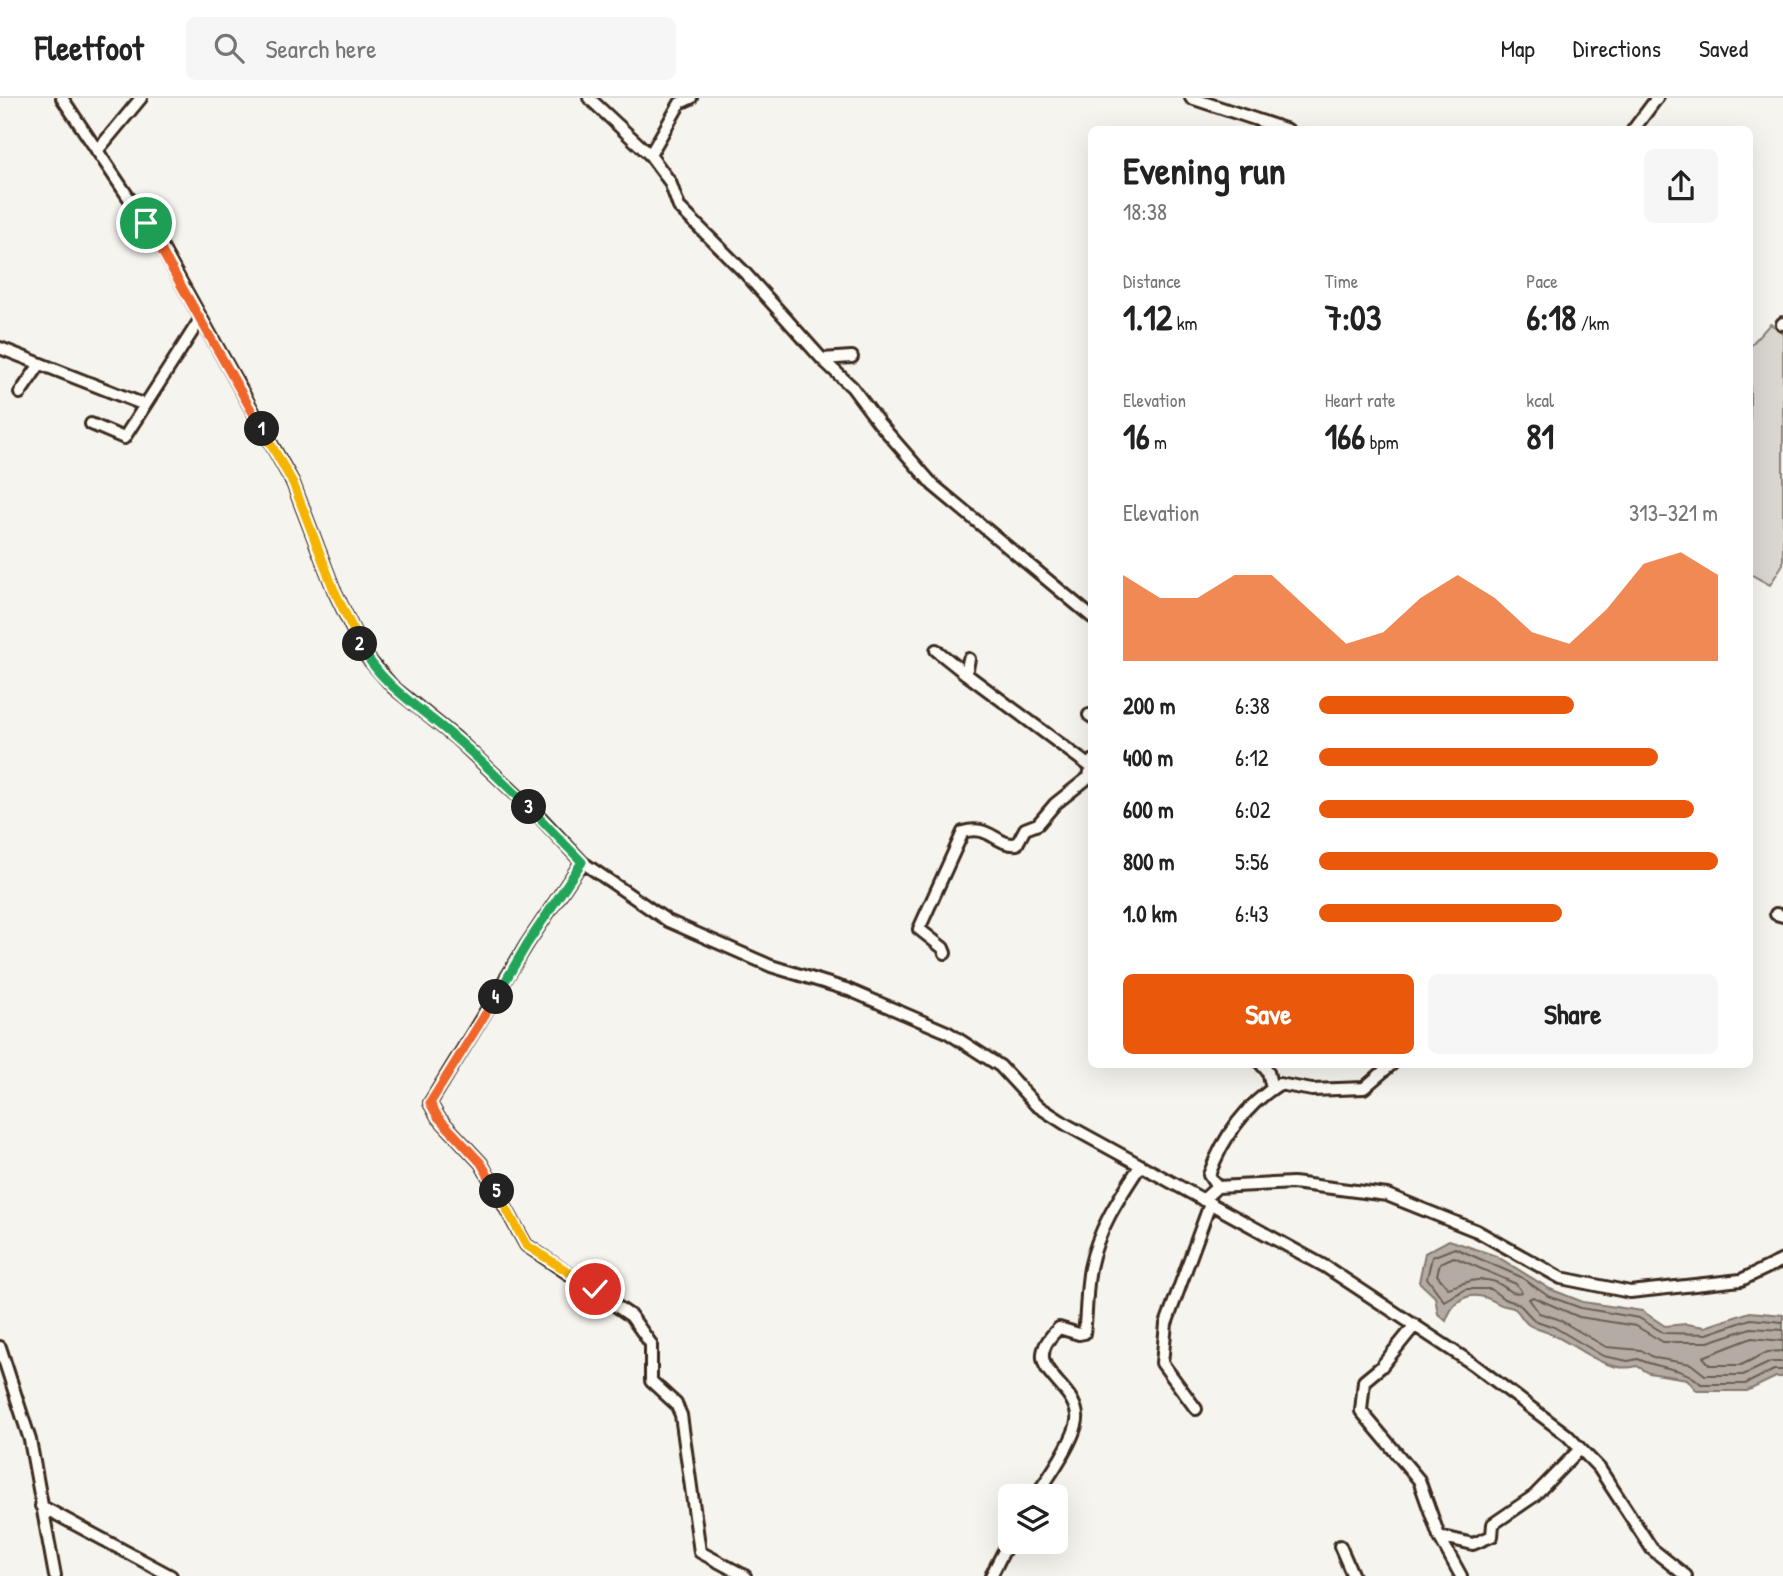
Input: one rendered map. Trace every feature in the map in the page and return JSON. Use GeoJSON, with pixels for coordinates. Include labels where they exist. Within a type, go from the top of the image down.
{"type":"FeatureCollection","features":[{"type":"Feature","properties":{"kind":"street"},"geometry":{"type":"LineString","coordinates":[[62,98],[161,246],[293,483],[334,590],[365,655],[393,687],[456,738],[539,816],[582,862],[668,921],[702,938],[771,967],[849,990],[947,1032],[1000,1066],[1036,1105],[1140,1166],[1326,1266],[1473,1364],[1567,1435],[1599,1468],[1652,1549],[1686,1576]]}},
{"type":"Feature","properties":{"kind":"street"},"geometry":{"type":"LineString","coordinates":[[97,151],[141,98]]}},
{"type":"Feature","properties":{"kind":"street"},"geometry":{"type":"LineString","coordinates":[[589,98],[650,155],[670,182],[679,207],[745,273],[822,359],[852,387],[879,423],[933,485],[1088,614]]}},
{"type":"Feature","properties":{"kind":"street"},"geometry":{"type":"LineString","coordinates":[[650,155],[680,103],[691,98]]}},
{"type":"Feature","properties":{"kind":"street"},"geometry":{"type":"LineString","coordinates":[[1191,98],[1276,126]]}},
{"type":"Feature","properties":{"kind":"street"},"geometry":{"type":"LineString","coordinates":[[1639,126],[1657,98]]}},
{"type":"Feature","properties":{"kind":"street"},"geometry":{"type":"LineString","coordinates":[[91,424],[124,438],[201,318]]}},
{"type":"Feature","properties":{"kind":"street"},"geometry":{"type":"LineString","coordinates":[[0,348],[145,405]]}},
{"type":"Feature","properties":{"kind":"street"},"geometry":{"type":"LineString","coordinates":[[822,359],[852,357]]}},
{"type":"Feature","properties":{"kind":"street"},"geometry":{"type":"LineString","coordinates":[[20,393],[40,364]]}},
{"type":"Feature","properties":{"kind":"street"},"geometry":{"type":"LineString","coordinates":[[936,650],[1088,762]]}},
{"type":"Feature","properties":{"kind":"street"},"geometry":{"type":"LineString","coordinates":[[966,674],[970,659]]}},
{"type":"Feature","properties":{"kind":"street"},"geometry":{"type":"LineString","coordinates":[[945,953],[943,948],[919,929],[963,832],[973,829],[988,831],[1011,845],[1017,844],[1025,829],[1038,824],[1055,804],[1088,778]]}},
{"type":"Feature","properties":{"kind":"street"},"geometry":{"type":"LineString","coordinates":[[582,862],[527,944],[430,1103],[438,1117],[481,1163],[526,1245],[620,1305],[651,1344],[651,1381],[676,1404],[683,1422],[700,1552],[746,1576]]}},
{"type":"Feature","properties":{"kind":"street"},"geometry":{"type":"LineString","coordinates":[[1264,1068],[1272,1088]]}},
{"type":"Feature","properties":{"kind":"street"},"geometry":{"type":"LineString","coordinates":[[1217,1187],[1209,1175],[1220,1144],[1258,1098],[1272,1088],[1279,1084],[1312,1090],[1364,1088],[1387,1068]]}},
{"type":"Feature","properties":{"kind":"street"},"geometry":{"type":"LineString","coordinates":[[1043,1484],[1064,1451],[1077,1421],[1077,1413],[1071,1401],[1043,1364],[1043,1350],[1059,1328],[1084,1333],[1090,1268],[1098,1240],[1112,1210],[1140,1166]]}},
{"type":"Feature","properties":{"kind":"street"},"geometry":{"type":"LineString","coordinates":[[1217,1187],[1293,1183],[1387,1195],[1477,1231],[1561,1278],[1630,1292],[1741,1280],[1783,1260]]}},
{"type":"Feature","properties":{"kind":"street"},"geometry":{"type":"LineString","coordinates":[[1196,1409],[1162,1363],[1166,1324],[1206,1202],[1217,1187]]}},
{"type":"Feature","properties":{"kind":"street"},"geometry":{"type":"LineString","coordinates":[[1415,1325],[1381,1367],[1364,1381],[1361,1411],[1419,1480],[1439,1536],[1454,1570],[1461,1576]]}},
{"type":"Feature","properties":{"kind":"street"},"geometry":{"type":"LineString","coordinates":[[0,1347],[30,1440],[55,1576]]}},
{"type":"Feature","properties":{"kind":"street"},"geometry":{"type":"LineString","coordinates":[[1439,1536],[1473,1544],[1492,1536],[1493,1524],[1534,1496],[1579,1450]]}},
{"type":"Feature","properties":{"kind":"street"},"geometry":{"type":"LineString","coordinates":[[41,1506],[171,1576]]}},
{"type":"Feature","properties":{"kind":"street"},"geometry":{"type":"LineString","coordinates":[[1340,1546],[1353,1576]]}},
{"type":"Feature","properties":{"kind":"street"},"geometry":{"type":"LineString","coordinates":[[991,1576],[1002,1554]]}},
{"type":"Feature","properties":{"kind":"shaded area"},"geometry":{"type":"Polygon","coordinates":[[[1770,324],[1783,331],[1783,564],[1770,585],[1753,576],[1753,343],[1770,324]]]}},
{"type":"Feature","properties":{"kind":"water"},"geometry":{"type":"Polygon","coordinates":[[[1449,1240],[1496,1256],[1550,1289],[1583,1302],[1642,1311],[1665,1326],[1686,1324],[1705,1327],[1750,1312],[1783,1315],[1783,1377],[1776,1377],[1747,1391],[1697,1391],[1687,1379],[1649,1373],[1637,1366],[1614,1366],[1591,1357],[1559,1338],[1529,1325],[1513,1308],[1482,1297],[1461,1300],[1446,1321],[1438,1314],[1435,1297],[1419,1282],[1425,1253],[1449,1240]]]}},
{"type":"Feature","properties":{"kind":"route"},"geometry":{"type":"LineString","coordinates":[[146,223],[293,483],[334,590],[365,655],[393,687],[456,738],[539,816],[582,862],[527,944],[430,1103],[438,1117],[481,1163],[526,1245],[595,1289]]}}]}
